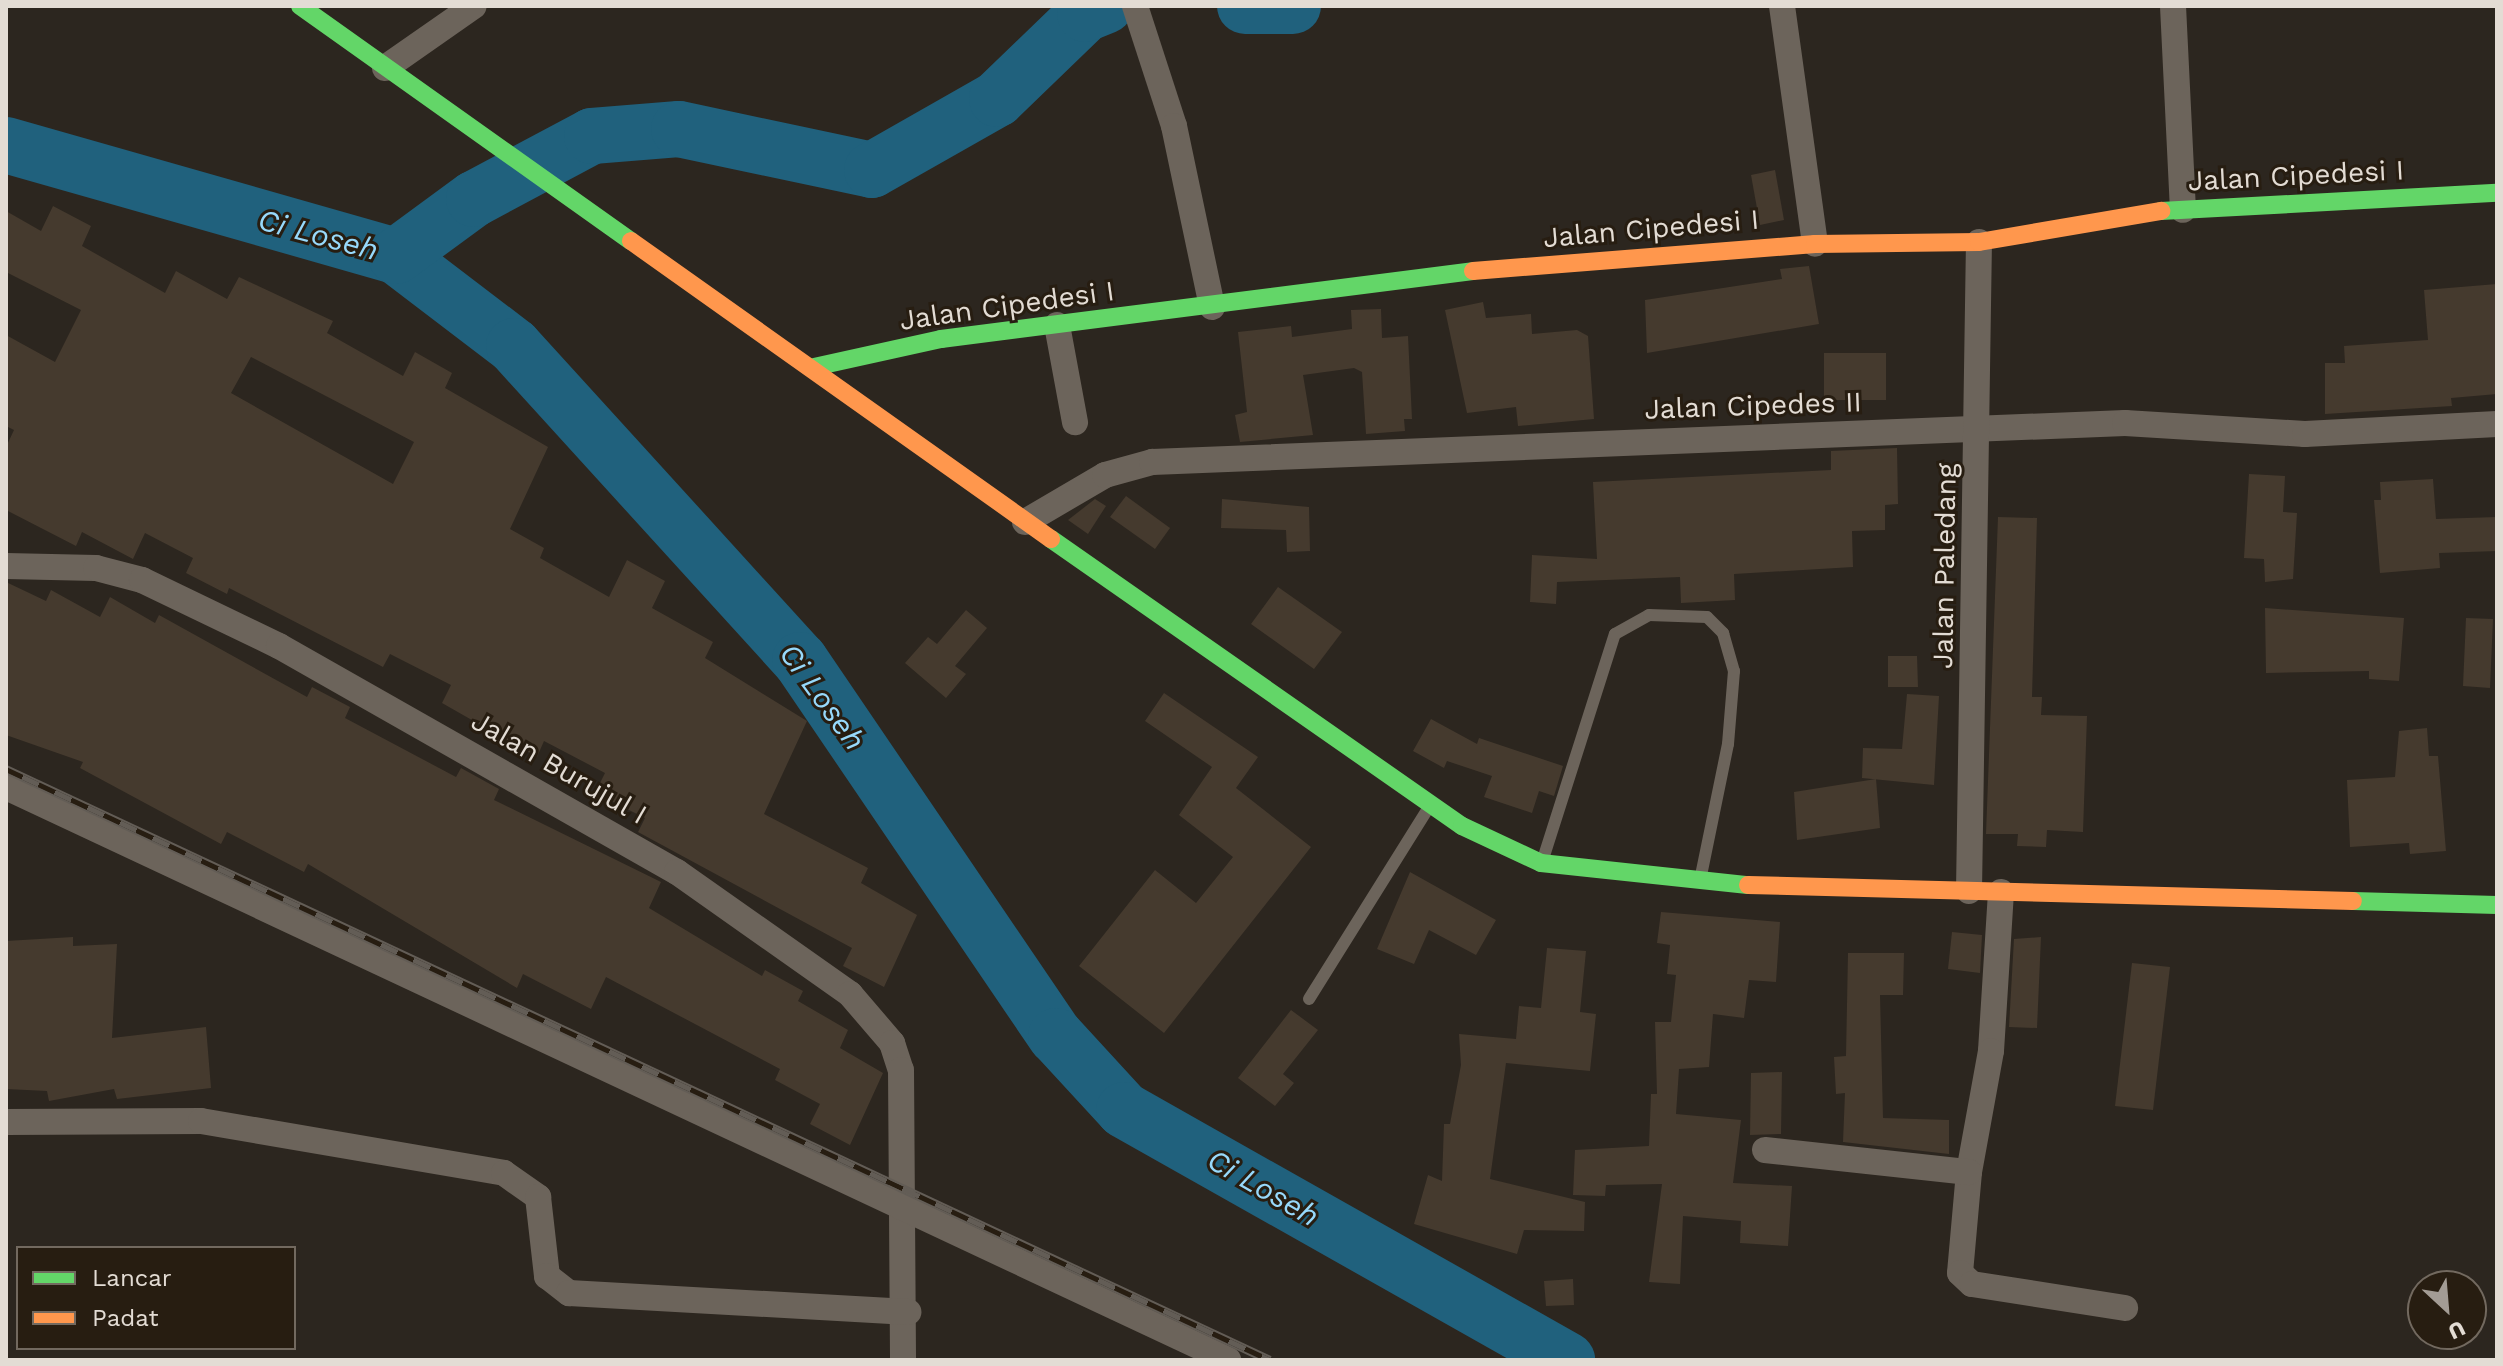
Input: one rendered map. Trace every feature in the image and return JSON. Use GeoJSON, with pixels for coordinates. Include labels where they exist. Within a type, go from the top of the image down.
{"type":"FeatureCollection","features":[{"type":"Feature","properties":{"kind":"main road"},"geometry":{"type":"LineString","coordinates":[[300,6],[573,201],[814,367],[1025,522],[1429,806],[1541,863],[1700,884],[2497,905]]}},
{"type":"Feature","properties":{"kind":"main road","name":"Jalan Cipedesi I"},"geometry":{"type":"LineString","coordinates":[[814,367],[941,339],[1212,307],[1398,277],[1815,244],[1979,242],[2183,210],[2497,193]]}},
{"type":"Feature","properties":{"kind":"street"},"geometry":{"type":"LineString","coordinates":[[385,68],[474,6]]}},
{"type":"Feature","properties":{"kind":"street"},"geometry":{"type":"LineString","coordinates":[[1135,6],[1148,40],[1212,307]]}},
{"type":"Feature","properties":{"kind":"street"},"geometry":{"type":"LineString","coordinates":[[1782,6],[1815,244]]}},
{"type":"Feature","properties":{"kind":"street"},"geometry":{"type":"LineString","coordinates":[[2173,6],[2183,210]]}},
{"type":"Feature","properties":{"kind":"street","name":"Jalan Paledang"},"geometry":{"type":"LineString","coordinates":[[1969,891],[1981,429],[1979,242]]}},
{"type":"Feature","properties":{"kind":"street"},"geometry":{"type":"LineString","coordinates":[[1057,325],[1075,422]]}},
{"type":"Feature","properties":{"kind":"street","name":"Jalan Cipedes II"},"geometry":{"type":"LineString","coordinates":[[1025,522],[1105,475],[1152,462],[2125,423],[2305,434],[2497,424]]}},
{"type":"Feature","properties":{"kind":"street","name":"Jalan Burujul I"},"geometry":{"type":"LineString","coordinates":[[6,566],[96,568],[142,580],[279,646],[677,872],[850,994],[892,1043],[901,1070],[908,1312],[903,1360]]}},
{"type":"Feature","properties":{"kind":"street"},"geometry":{"type":"LineString","coordinates":[[6,787],[1228,1360]]}},
{"type":"Feature","properties":{"kind":"street"},"geometry":{"type":"LineString","coordinates":[[2001,892],[1991,1051],[1969,1172],[1959,1267],[1965,1279],[2125,1308]]}},
{"type":"Feature","properties":{"kind":"street"},"geometry":{"type":"LineString","coordinates":[[6,1122],[201,1121],[504,1173],[538,1197],[547,1276],[569,1293],[908,1312]]}},
{"type":"Feature","properties":{"kind":"street"},"geometry":{"type":"LineString","coordinates":[[1765,1150],[1969,1172]]}},
{"type":"Feature","properties":{"kind":"lane"},"geometry":{"type":"LineString","coordinates":[[1541,863],[1615,634],[1649,615],[1707,617],[1723,633],[1734,671],[1728,744],[1700,884]]}},
{"type":"Feature","properties":{"kind":"lane"},"geometry":{"type":"LineString","coordinates":[[1309,999],[1429,806]]}},
{"type":"Feature","properties":{"kind":"building"},"geometry":{"type":"Polygon","coordinates":[[[1775,170],[1784,220],[1760,225],[1751,175],[1775,170]]]}},
{"type":"Feature","properties":{"kind":"building"},"geometry":{"type":"Polygon","coordinates":[[[53,206],[91,226],[82,246],[165,293],[176,271],[227,299],[239,277],[333,321],[327,333],[403,376],[415,352],[452,373],[445,388],[548,447],[510,529],[544,548],[540,558],[609,597],[627,560],[665,581],[652,608],[713,642],[705,658],[807,721],[764,814],[868,868],[861,883],[917,915],[884,987],[843,966],[852,948],[638,832],[645,818],[595,793],[605,773],[544,741],[537,757],[442,703],[451,685],[390,654],[383,667],[229,588],[227,594],[186,573],[193,558],[145,533],[133,559],[82,532],[76,546],[6,510],[6,447],[14,430],[6,426],[6,335],[55,362],[81,310],[6,272],[6,211],[41,231],[53,206]],[[251,357],[231,393],[393,484],[414,442],[251,357]]]}},
{"type":"Feature","properties":{"kind":"building"},"geometry":{"type":"Polygon","coordinates":[[[1809,266],[1819,324],[1647,353],[1645,300],[1782,279],[1780,269],[1809,266]]]}},
{"type":"Feature","properties":{"kind":"building"},"geometry":{"type":"Polygon","coordinates":[[[2497,284],[2497,394],[2451,398],[2452,406],[2325,414],[2325,363],[2345,363],[2344,346],[2428,340],[2424,290],[2497,284]]]}},
{"type":"Feature","properties":{"kind":"building"},"geometry":{"type":"Polygon","coordinates":[[[1483,302],[1486,318],[1531,314],[1532,334],[1577,330],[1588,336],[1594,419],[1518,426],[1516,407],[1467,413],[1445,310],[1483,302]]]}},
{"type":"Feature","properties":{"kind":"building"},"geometry":{"type":"Polygon","coordinates":[[[1381,309],[1382,338],[1408,336],[1412,419],[1404,419],[1405,431],[1366,434],[1362,372],[1354,368],[1303,375],[1313,435],[1240,442],[1235,415],[1247,412],[1238,332],[1291,326],[1292,337],[1352,329],[1351,310],[1381,309]]]}},
{"type":"Feature","properties":{"kind":"building"},"geometry":{"type":"Polygon","coordinates":[[[1824,353],[1886,353],[1886,400],[1824,400],[1824,353]]]}},
{"type":"Feature","properties":{"kind":"building"},"geometry":{"type":"Polygon","coordinates":[[[1897,448],[1898,504],[1885,505],[1885,530],[1852,531],[1853,567],[1734,574],[1735,600],[1681,603],[1680,577],[1557,582],[1556,604],[1530,602],[1532,555],[1597,559],[1593,482],[1831,470],[1831,451],[1897,448]]]}},
{"type":"Feature","properties":{"kind":"building"},"geometry":{"type":"Polygon","coordinates":[[[2249,474],[2285,476],[2283,512],[2297,513],[2293,579],[2265,582],[2264,559],[2244,558],[2249,474]]]}},
{"type":"Feature","properties":{"kind":"building"},"geometry":{"type":"Polygon","coordinates":[[[2433,479],[2436,519],[2497,517],[2497,551],[2439,553],[2440,568],[2380,573],[2374,500],[2381,500],[2380,482],[2433,479]]]}},
{"type":"Feature","properties":{"kind":"building"},"geometry":{"type":"Polygon","coordinates":[[[1126,496],[1170,528],[1155,549],[1110,517],[1126,496]]]}},
{"type":"Feature","properties":{"kind":"building"},"geometry":{"type":"Polygon","coordinates":[[[1095,499],[1106,506],[1088,534],[1068,520],[1095,499]]]}},
{"type":"Feature","properties":{"kind":"building"},"geometry":{"type":"Polygon","coordinates":[[[1222,499],[1309,507],[1310,551],[1287,552],[1286,530],[1221,528],[1222,499]]]}},
{"type":"Feature","properties":{"kind":"building"},"geometry":{"type":"Polygon","coordinates":[[[1998,517],[2037,518],[2032,697],[2042,697],[2041,715],[2087,716],[2083,832],[2047,830],[2046,847],[2017,846],[2018,834],[1986,834],[1998,517]]]}},
{"type":"Feature","properties":{"kind":"building"},"geometry":{"type":"Polygon","coordinates":[[[6,582],[46,601],[51,590],[100,617],[110,597],[155,623],[159,615],[307,697],[312,687],[350,707],[345,718],[456,777],[461,768],[499,789],[494,800],[661,882],[649,908],[762,976],[765,970],[803,991],[798,1001],[848,1030],[840,1048],[883,1073],[850,1145],[810,1124],[820,1104],[775,1080],[780,1069],[606,977],[591,1009],[523,974],[517,988],[308,864],[304,872],[227,832],[221,844],[80,768],[83,762],[6,735],[6,582]]]}},
{"type":"Feature","properties":{"kind":"building"},"geometry":{"type":"Polygon","coordinates":[[[1278,587],[1342,632],[1314,669],[1251,624],[1278,587]]]}},
{"type":"Feature","properties":{"kind":"building"},"geometry":{"type":"Polygon","coordinates":[[[2265,608],[2404,618],[2399,681],[2369,679],[2369,671],[2266,673],[2265,608]]]}},
{"type":"Feature","properties":{"kind":"building"},"geometry":{"type":"Polygon","coordinates":[[[966,610],[987,628],[955,666],[966,674],[946,698],[905,663],[928,637],[937,644],[966,610]]]}},
{"type":"Feature","properties":{"kind":"building"},"geometry":{"type":"Polygon","coordinates":[[[2466,618],[2493,619],[2490,688],[2463,686],[2466,618]]]}},
{"type":"Feature","properties":{"kind":"building"},"geometry":{"type":"Polygon","coordinates":[[[1888,656],[1917,656],[1918,687],[1888,687],[1888,656]]]}},
{"type":"Feature","properties":{"kind":"building"},"geometry":{"type":"Polygon","coordinates":[[[1164,693],[1258,757],[1236,788],[1311,847],[1164,1033],[1079,966],[1155,870],[1196,903],[1233,857],[1179,815],[1212,767],[1145,721],[1164,693]]]}},
{"type":"Feature","properties":{"kind":"building"},"geometry":{"type":"Polygon","coordinates":[[[1907,694],[1939,696],[1934,785],[1862,778],[1863,748],[1902,749],[1907,694]]]}},
{"type":"Feature","properties":{"kind":"building"},"geometry":{"type":"Polygon","coordinates":[[[1431,719],[1477,744],[1479,738],[1563,766],[1554,796],[1539,791],[1532,813],[1484,797],[1492,776],[1447,761],[1444,768],[1413,751],[1431,719]]]}},
{"type":"Feature","properties":{"kind":"building"},"geometry":{"type":"Polygon","coordinates":[[[2427,728],[2429,756],[2438,756],[2446,851],[2410,854],[2409,843],[2350,847],[2347,780],[2395,777],[2399,731],[2427,728]]]}},
{"type":"Feature","properties":{"kind":"building"},"geometry":{"type":"Polygon","coordinates":[[[1876,779],[1880,828],[1797,840],[1794,792],[1876,779]]]}},
{"type":"Feature","properties":{"kind":"building"},"geometry":{"type":"Polygon","coordinates":[[[1410,872],[1496,920],[1476,955],[1429,930],[1414,964],[1377,949],[1410,872]]]}},
{"type":"Feature","properties":{"kind":"building"},"geometry":{"type":"Polygon","coordinates":[[[1661,912],[1780,922],[1776,982],[1749,980],[1744,1018],[1713,1014],[1709,1067],[1679,1069],[1676,1114],[1741,1120],[1733,1183],[1792,1186],[1788,1246],[1740,1243],[1741,1221],[1683,1216],[1680,1284],[1649,1282],[1662,1184],[1606,1185],[1605,1196],[1573,1195],[1575,1150],[1649,1146],[1651,1094],[1657,1094],[1655,1022],[1671,1022],[1676,975],[1667,974],[1670,945],[1657,943],[1661,912]]]}},
{"type":"Feature","properties":{"kind":"building"},"geometry":{"type":"Polygon","coordinates":[[[1952,932],[1982,935],[1980,973],[1948,969],[1952,932]]]}},
{"type":"Feature","properties":{"kind":"building"},"geometry":{"type":"Polygon","coordinates":[[[73,937],[73,946],[117,944],[112,1038],[206,1027],[211,1088],[117,1099],[114,1089],[49,1101],[47,1091],[6,1089],[6,941],[73,937]]]}},
{"type":"Feature","properties":{"kind":"building"},"geometry":{"type":"Polygon","coordinates":[[[2041,937],[2037,1028],[2009,1027],[2014,939],[2041,937]]]}},
{"type":"Feature","properties":{"kind":"building"},"geometry":{"type":"Polygon","coordinates":[[[1547,948],[1586,951],[1580,1012],[1596,1014],[1590,1071],[1506,1063],[1490,1179],[1585,1202],[1584,1231],[1524,1230],[1517,1254],[1414,1224],[1428,1175],[1442,1181],[1444,1124],[1450,1124],[1461,1065],[1459,1034],[1516,1039],[1519,1006],[1541,1008],[1547,948]]]}},
{"type":"Feature","properties":{"kind":"building"},"geometry":{"type":"Polygon","coordinates":[[[1848,953],[1904,953],[1903,995],[1880,995],[1883,1118],[1949,1120],[1949,1154],[1843,1142],[1845,1093],[1836,1094],[1834,1057],[1846,1056],[1848,953]]]}},
{"type":"Feature","properties":{"kind":"building"},"geometry":{"type":"Polygon","coordinates":[[[2132,963],[2170,967],[2153,1110],[2115,1106],[2132,963]]]}},
{"type":"Feature","properties":{"kind":"building"},"geometry":{"type":"Polygon","coordinates":[[[1291,1010],[1318,1030],[1283,1074],[1294,1083],[1275,1106],[1238,1078],[1291,1010]]]}},
{"type":"Feature","properties":{"kind":"building"},"geometry":{"type":"Polygon","coordinates":[[[1782,1072],[1781,1134],[1750,1135],[1751,1073],[1782,1072]]]}},
{"type":"Feature","properties":{"kind":"building"},"geometry":{"type":"Polygon","coordinates":[[[1573,1279],[1574,1305],[1546,1306],[1544,1281],[1573,1279]]]}},
{"type":"Feature","properties":{"kind":"waterway"},"geometry":{"type":"LineString","coordinates":[[396,256],[474,199],[592,136],[679,129],[872,170],[997,99],[1085,14],[1105,6]]}},
{"type":"Feature","properties":{"kind":"waterway"},"geometry":{"type":"LineString","coordinates":[[1245,6],[1293,6]]}},
{"type":"Feature","properties":{"kind":"waterway","name":"Ci Loseh"},"geometry":{"type":"LineString","coordinates":[[6,145],[396,256],[514,346],[800,660],[1056,1036],[1124,1110],[1567,1360]]}},
{"type":"Feature","properties":{"kind":"railway"},"geometry":{"type":"LineString","coordinates":[[6,769],[1270,1360]]}},
{"type":"Feature","properties":{"kind":"traffic: fast"},"geometry":{"type":"LineString","coordinates":[[300,6],[631,241]]}},
{"type":"Feature","properties":{"kind":"traffic: fast"},"geometry":{"type":"LineString","coordinates":[[2161,211],[2497,193]]}},
{"type":"Feature","properties":{"kind":"traffic: fast"},"geometry":{"type":"LineString","coordinates":[[814,367],[941,339],[1473,271]]}},
{"type":"Feature","properties":{"kind":"traffic: fast"},"geometry":{"type":"LineString","coordinates":[[1051,539],[1462,826],[1541,863],[1748,885]]}},
{"type":"Feature","properties":{"kind":"traffic: fast"},"geometry":{"type":"LineString","coordinates":[[2353,901],[2497,905]]}},
{"type":"Feature","properties":{"kind":"traffic: slow"},"geometry":{"type":"LineString","coordinates":[[1473,271],[1815,244],[1979,242],[2161,211]]}},
{"type":"Feature","properties":{"kind":"traffic: slow"},"geometry":{"type":"LineString","coordinates":[[631,241],[1051,539]]}},
{"type":"Feature","properties":{"kind":"traffic: slow"},"geometry":{"type":"LineString","coordinates":[[1748,885],[2353,901]]}}]}
